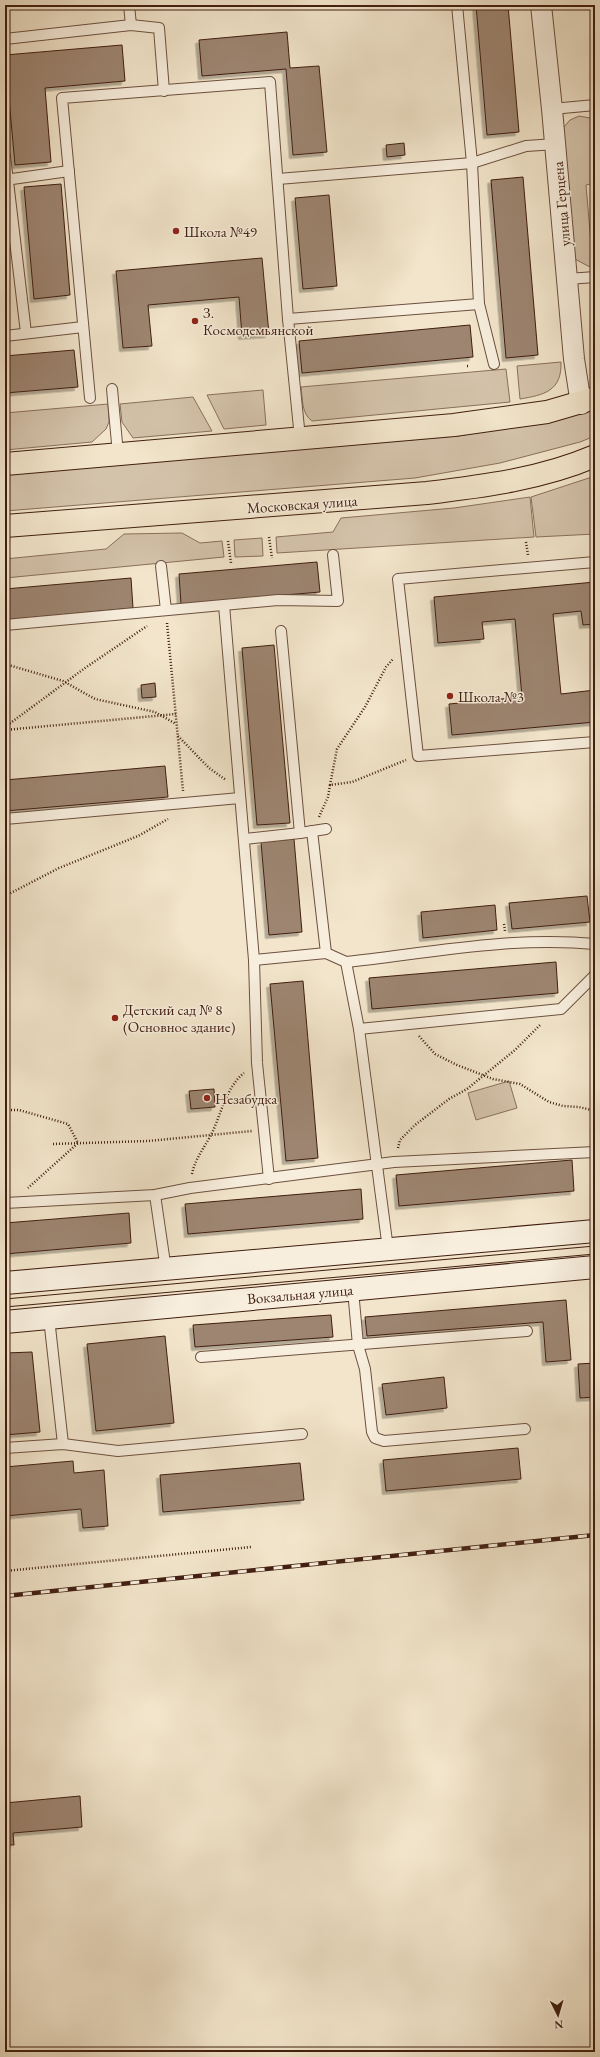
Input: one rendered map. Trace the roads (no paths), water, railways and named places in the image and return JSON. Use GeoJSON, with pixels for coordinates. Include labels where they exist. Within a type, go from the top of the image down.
{"type":"FeatureCollection","features":[{"type":"Feature","properties":{"kind":"main road"},"geometry":{"type":"LineString","coordinates":[[5,464],[454,425],[546,412],[588,401]]}},
{"type":"Feature","properties":{"kind":"main road","name":"Московская улица"},"geometry":{"type":"LineString","coordinates":[[5,526],[339,502],[449,491],[533,477],[595,456]]}},
{"type":"Feature","properties":{"kind":"main road"},"geometry":{"type":"LineString","coordinates":[[5,1283],[595,1231]]}},
{"type":"Feature","properties":{"kind":"main road","name":"Вокзальная улица"},"geometry":{"type":"LineString","coordinates":[[5,1322],[595,1267]]}},
{"type":"Feature","properties":{"kind":"street","name":"улица Герцена"},"geometry":{"type":"LineString","coordinates":[[541,5],[556,144],[574,359],[588,401]]}},
{"type":"Feature","properties":{"kind":"lane"},"geometry":{"type":"LineString","coordinates":[[130,5],[131,25]]}},
{"type":"Feature","properties":{"kind":"lane"},"geometry":{"type":"LineString","coordinates":[[457,5],[472,163],[479,304],[494,364]]}},
{"type":"Feature","properties":{"kind":"lane"},"geometry":{"type":"LineString","coordinates":[[5,39],[131,25],[159,28],[164,91]]}},
{"type":"Feature","properties":{"kind":"lane"},"geometry":{"type":"LineString","coordinates":[[90,398],[62,98],[270,82],[288,319],[300,438]]}},
{"type":"Feature","properties":{"kind":"lane"},"geometry":{"type":"LineString","coordinates":[[552,109],[595,105]]}},
{"type":"Feature","properties":{"kind":"lane"},"geometry":{"type":"LineString","coordinates":[[278,179],[472,163],[526,146],[556,144]]}},
{"type":"Feature","properties":{"kind":"lane"},"geometry":{"type":"LineString","coordinates":[[5,156],[6,179],[26,333]]}},
{"type":"Feature","properties":{"kind":"lane"},"geometry":{"type":"LineString","coordinates":[[6,179],[68,171]]}},
{"type":"Feature","properties":{"kind":"lane"},"geometry":{"type":"LineString","coordinates":[[568,279],[595,277]]}},
{"type":"Feature","properties":{"kind":"lane"},"geometry":{"type":"LineString","coordinates":[[288,319],[479,304]]}},
{"type":"Feature","properties":{"kind":"lane"},"geometry":{"type":"LineString","coordinates":[[5,336],[83,327]]}},
{"type":"Feature","properties":{"kind":"lane"},"geometry":{"type":"LineString","coordinates":[[112,389],[118,454]]}},
{"type":"Feature","properties":{"kind":"lane"},"geometry":{"type":"LineString","coordinates":[[5,625],[278,600],[338,601],[333,555]]}},
{"type":"Feature","properties":{"kind":"lane"},"geometry":{"type":"LineString","coordinates":[[595,562],[398,579],[418,756],[595,742]]}},
{"type":"Feature","properties":{"kind":"lane"},"geometry":{"type":"LineString","coordinates":[[161,566],[166,610]]}},
{"type":"Feature","properties":{"kind":"lane"},"geometry":{"type":"LineString","coordinates":[[224,605],[240,798],[245,839],[254,960],[257,1063],[269,1178]]}},
{"type":"Feature","properties":{"kind":"lane"},"geometry":{"type":"LineString","coordinates":[[281,630],[300,833]]}},
{"type":"Feature","properties":{"kind":"lane"},"geometry":{"type":"LineString","coordinates":[[5,819],[240,798]]}},
{"type":"Feature","properties":{"kind":"lane"},"geometry":{"type":"LineString","coordinates":[[245,839],[326,829]]}},
{"type":"Feature","properties":{"kind":"lane"},"geometry":{"type":"LineString","coordinates":[[312,831],[326,954]]}},
{"type":"Feature","properties":{"kind":"lane"},"geometry":{"type":"LineString","coordinates":[[254,960],[326,954],[346,962],[506,943],[571,942],[595,944]]}},
{"type":"Feature","properties":{"kind":"lane"},"geometry":{"type":"LineString","coordinates":[[346,962],[359,1029],[388,1249]]}},
{"type":"Feature","properties":{"kind":"lane"},"geometry":{"type":"LineString","coordinates":[[359,1029],[396,1024],[561,1009],[595,975]]}},
{"type":"Feature","properties":{"kind":"lane"},"geometry":{"type":"LineString","coordinates":[[8,1203],[155,1195],[190,1188],[394,1162],[595,1152]]}},
{"type":"Feature","properties":{"kind":"lane"},"geometry":{"type":"LineString","coordinates":[[155,1195],[166,1270]]}},
{"type":"Feature","properties":{"kind":"lane"},"geometry":{"type":"LineString","coordinates":[[352,1290],[358,1345],[365,1368],[372,1432],[376,1438],[384,1441],[525,1429]]}},
{"type":"Feature","properties":{"kind":"lane"},"geometry":{"type":"LineString","coordinates":[[49,1318],[63,1444]]}},
{"type":"Feature","properties":{"kind":"lane"},"geometry":{"type":"LineString","coordinates":[[201,1357],[527,1331]]}},
{"type":"Feature","properties":{"kind":"lane"},"geometry":{"type":"LineString","coordinates":[[5,1448],[63,1444],[118,1451],[302,1434]]}},
{"type":"Feature","properties":{"kind":"tram line"},"geometry":{"type":"LineString","coordinates":[[5,1299],[595,1246]]}},
{"type":"Feature","properties":{"kind":"tram line"},"geometry":{"type":"LineString","coordinates":[[5,1307],[595,1254]]}},
{"type":"Feature","properties":{"kind":"railway"},"geometry":{"type":"LineString","coordinates":[[5,1596],[595,1535]]}},
{"type":"Feature","properties":{"kind":"place","name":"Школа №49"},"geometry":{"type":"Point","coordinates":[176,231]}},
{"type":"Feature","properties":{"kind":"place","name":"З. Космодемьянской"},"geometry":{"type":"Point","coordinates":[195,321]}},
{"type":"Feature","properties":{"kind":"place","name":"Школа №3"},"geometry":{"type":"Point","coordinates":[450,696]}},
{"type":"Feature","properties":{"kind":"place","name":"Детский сад № 8 (Основное здание)"},"geometry":{"type":"Point","coordinates":[115,1018]}},
{"type":"Feature","properties":{"kind":"place","name":"Незабудка"},"geometry":{"type":"Point","coordinates":[207,1098]}}]}
